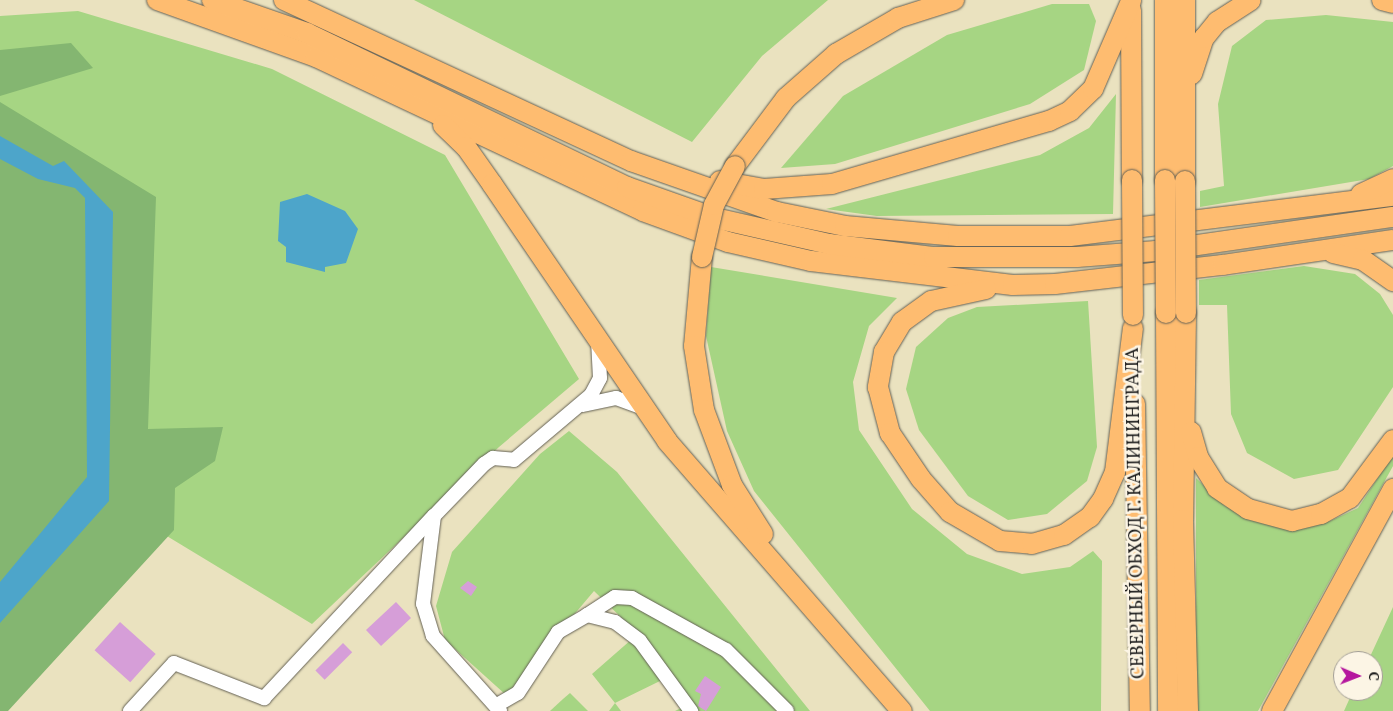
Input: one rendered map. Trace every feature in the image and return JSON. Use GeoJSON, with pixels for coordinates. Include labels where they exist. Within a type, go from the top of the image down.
{"type":"FeatureCollection","features":[{"type":"Feature","properties":{"kind":"highway"},"geometry":{"type":"LineString","coordinates":[[157,0],[316,57],[643,211],[728,242],[849,268],[1013,285]]}},
{"type":"Feature","properties":{"kind":"highway"},"geometry":{"type":"LineString","coordinates":[[212,0],[307,33],[627,186],[716,218],[805,240],[934,257],[1068,258],[1156,251],[1393,217]]}},
{"type":"Feature","properties":{"kind":"highway"},"geometry":{"type":"LineString","coordinates":[[284,0],[631,160],[803,218],[949,235],[1079,235],[1393,196]]}},
{"type":"Feature","properties":{"kind":"highway"},"geometry":{"type":"LineString","coordinates":[[799,588],[744,505],[710,433],[694,346],[702,257],[714,205],[735,166],[786,98],[836,54],[898,18],[954,0]]}},
{"type":"Feature","properties":{"kind":"highway"},"geometry":{"type":"LineString","coordinates":[[631,160],[743,187],[791,189],[856,178],[1027,130],[1070,111],[1093,89],[1130,0]]}},
{"type":"Feature","properties":{"kind":"highway"},"geometry":{"type":"LineString","coordinates":[[1130,0],[1132,180],[1133,321],[1115,472],[1104,499],[1090,517],[1064,535],[1032,544],[1000,541],[968,526],[921,479],[890,433],[878,387],[884,352],[891,337],[917,310],[952,295],[1013,285],[1097,281],[1303,253],[1393,240]]}},
{"type":"Feature","properties":{"kind":"highway"},"geometry":{"type":"LineString","coordinates":[[1165,0],[1175,181],[1186,313],[1188,711]]}},
{"type":"Feature","properties":{"kind":"highway"},"geometry":{"type":"LineString","coordinates":[[1185,0],[1186,115]]}},
{"type":"Feature","properties":{"kind":"highway"},"geometry":{"type":"LineString","coordinates":[[1168,711],[1166,313],[1175,181],[1194,60],[1204,38],[1228,12],[1251,0]]}},
{"type":"Feature","properties":{"kind":"highway"},"geometry":{"type":"LineString","coordinates":[[1382,0],[1393,3]]}},
{"type":"Feature","properties":{"kind":"highway"},"geometry":{"type":"LineString","coordinates":[[425,108],[466,147],[667,441],[799,588],[902,711]]}},
{"type":"Feature","properties":{"kind":"highway"},"geometry":{"type":"LineString","coordinates":[[1343,202],[1393,179]]}},
{"type":"Feature","properties":{"kind":"highway"},"geometry":{"type":"LineString","coordinates":[[1303,253],[1340,254],[1363,260],[1393,281]]}},
{"type":"Feature","properties":{"kind":"highway","name":"СЕВЕРНЫЙ ОБХОД Г. КАЛИНИНГРАДА"},"geometry":{"type":"LineString","coordinates":[[1133,321],[1140,711]]}},
{"type":"Feature","properties":{"kind":"highway"},"geometry":{"type":"LineString","coordinates":[[1185,410],[1198,457],[1217,488],[1248,509],[1292,521],[1321,514],[1350,498],[1393,440]]}},
{"type":"Feature","properties":{"kind":"highway"},"geometry":{"type":"LineString","coordinates":[[1272,711],[1393,489]]}},
{"type":"Feature","properties":{"kind":"street"},"geometry":{"type":"LineString","coordinates":[[130,711],[174,662],[264,698],[484,464],[493,458],[514,460],[580,406],[598,382],[597,339]]}},
{"type":"Feature","properties":{"kind":"street"},"geometry":{"type":"LineString","coordinates":[[580,406],[616,398],[646,410]]}},
{"type":"Feature","properties":{"kind":"street"},"geometry":{"type":"LineString","coordinates":[[434,516],[423,604],[430,628],[498,708],[518,693],[558,632],[615,597],[632,598],[726,650],[788,711]]}},
{"type":"Feature","properties":{"kind":"street"},"geometry":{"type":"LineString","coordinates":[[587,615],[614,622],[640,641],[691,711]]}},
{"type":"Feature","properties":{"kind":"green space"},"geometry":{"type":"Polygon","coordinates":[[[414,0],[828,0],[762,56],[692,142],[414,0]]]}},
{"type":"Feature","properties":{"kind":"green space"},"geometry":{"type":"Polygon","coordinates":[[[1052,4],[1089,4],[1096,21],[1084,70],[1030,104],[835,164],[781,168],[843,96],[947,35],[1052,4]]]}},
{"type":"Feature","properties":{"kind":"green space"},"geometry":{"type":"Polygon","coordinates":[[[78,11],[272,69],[445,155],[579,379],[499,447],[312,624],[109,501],[0,136],[0,16],[78,11]]]}},
{"type":"Feature","properties":{"kind":"green space"},"geometry":{"type":"Polygon","coordinates":[[[1326,15],[1393,22],[1393,166],[1369,179],[1200,207],[1200,191],[1224,186],[1218,104],[1232,46],[1266,20],[1326,15]]]}},
{"type":"Feature","properties":{"kind":"green space"},"geometry":{"type":"Polygon","coordinates":[[[71,43],[93,68],[0,96],[0,50],[71,43]]]}},
{"type":"Feature","properties":{"kind":"green space"},"geometry":{"type":"Polygon","coordinates":[[[1116,94],[1113,214],[877,216],[826,209],[1040,155],[1089,128],[1116,94]]]}},
{"type":"Feature","properties":{"kind":"green space"},"geometry":{"type":"Polygon","coordinates":[[[0,102],[156,197],[148,429],[223,427],[215,461],[175,488],[174,530],[8,711],[0,711],[0,102]]]}},
{"type":"Feature","properties":{"kind":"green space"},"geometry":{"type":"Polygon","coordinates":[[[1304,266],[1355,274],[1380,294],[1393,315],[1393,387],[1338,470],[1294,479],[1247,453],[1231,414],[1227,305],[1199,305],[1199,280],[1304,266]]]}},
{"type":"Feature","properties":{"kind":"green space"},"geometry":{"type":"Polygon","coordinates":[[[711,267],[897,298],[869,326],[853,382],[859,430],[912,509],[967,554],[1022,574],[1070,567],[1093,551],[1102,561],[1101,711],[930,711],[754,491],[727,431],[706,336],[711,267]]]}},
{"type":"Feature","properties":{"kind":"green space"},"geometry":{"type":"Polygon","coordinates":[[[1088,301],[1097,447],[1087,481],[1047,514],[1008,520],[968,496],[919,430],[906,389],[916,347],[948,318],[977,307],[1088,301]]]}},
{"type":"Feature","properties":{"kind":"green space"},"geometry":{"type":"Polygon","coordinates":[[[569,431],[617,472],[810,711],[675,711],[681,708],[662,680],[615,703],[592,674],[632,639],[630,626],[594,591],[506,695],[445,640],[436,606],[452,552],[540,454],[569,431]]]}},
{"type":"Feature","properties":{"kind":"green space"},"geometry":{"type":"Polygon","coordinates":[[[1393,455],[1393,466],[1258,711],[1196,711],[1196,478],[1225,506],[1261,523],[1290,528],[1330,521],[1358,508],[1393,455]]]}},
{"type":"Feature","properties":{"kind":"green space"},"geometry":{"type":"Polygon","coordinates":[[[1393,607],[1393,711],[1344,711],[1348,701],[1383,701],[1383,651],[1373,651],[1393,607]]]}},
{"type":"Feature","properties":{"kind":"green space"},"geometry":{"type":"Polygon","coordinates":[[[570,693],[588,711],[550,711],[563,699],[570,693]]]}},
{"type":"Feature","properties":{"kind":"green space"},"geometry":{"type":"Polygon","coordinates":[[[615,703],[621,711],[609,711],[615,703]]]}},
{"type":"Feature","properties":{"kind":"water"},"geometry":{"type":"Polygon","coordinates":[[[0,136],[53,166],[64,161],[113,212],[109,501],[0,623],[0,582],[87,477],[85,198],[75,188],[38,179],[0,159],[0,136]]]}},
{"type":"Feature","properties":{"kind":"water"},"geometry":{"type":"Polygon","coordinates":[[[307,194],[345,211],[358,229],[346,263],[325,267],[325,272],[286,262],[286,247],[278,241],[280,202],[307,194]]]}},
{"type":"Feature","properties":{"kind":"building"},"geometry":{"type":"Polygon","coordinates":[[[468,581],[477,587],[471,596],[460,588],[468,581]]]}},
{"type":"Feature","properties":{"kind":"building"},"geometry":{"type":"Polygon","coordinates":[[[396,602],[411,618],[381,646],[366,630],[396,602]]]}},
{"type":"Feature","properties":{"kind":"building"},"geometry":{"type":"Polygon","coordinates":[[[120,622],[156,654],[130,682],[95,650],[120,622]]]}},
{"type":"Feature","properties":{"kind":"building"},"geometry":{"type":"Polygon","coordinates":[[[343,643],[352,652],[325,680],[315,671],[343,643]]]}},
{"type":"Feature","properties":{"kind":"building"},"geometry":{"type":"Polygon","coordinates":[[[705,676],[721,687],[706,711],[698,706],[701,694],[695,691],[705,676]]]}}]}
